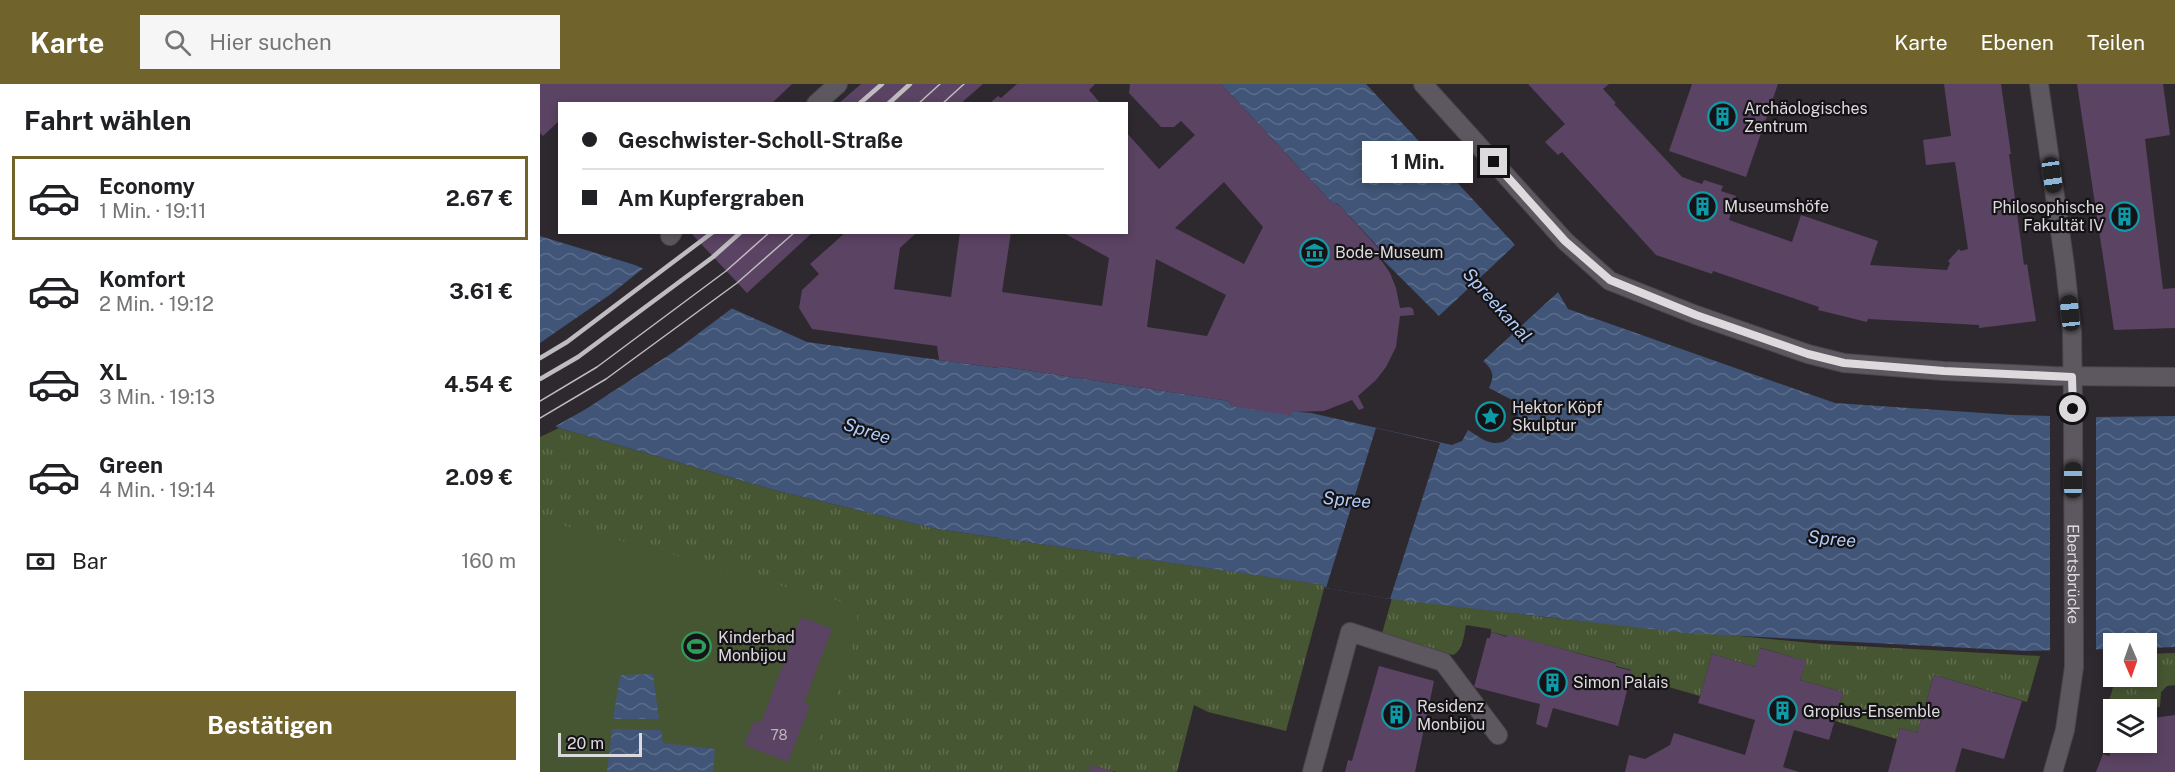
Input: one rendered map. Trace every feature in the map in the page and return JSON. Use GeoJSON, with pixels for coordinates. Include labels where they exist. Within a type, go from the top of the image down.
{"type":"FeatureCollection","features":[{"type":"Feature","properties":{"kind":"street"},"geometry":{"type":"LineString","coordinates":[[818,102],[837,84]]}},
{"type":"Feature","properties":{"kind":"street"},"geometry":{"type":"LineString","coordinates":[[1423,84],[1565,241],[1610,280],[1696,315],[1808,354],[1844,363],[1944,371],[2072,377],[2175,377]]}},
{"type":"Feature","properties":{"kind":"street","name":"Ebertsbrücke"},"geometry":{"type":"LineString","coordinates":[[2039,84],[2066,272],[2072,331],[2074,667],[2065,730],[2053,772]]}},
{"type":"Feature","properties":{"kind":"street"},"geometry":{"type":"LineString","coordinates":[[1312,772],[1350,632],[1443,662],[1498,735]]}},
{"type":"Feature","properties":{"kind":"green space"},"geometry":{"type":"Polygon","coordinates":[[[559,428],[778,491],[937,529],[1325,585],[1286,731],[1208,712],[1194,705],[1177,772],[1117,772],[1091,766],[1089,772],[540,772],[540,437],[559,428]]]}},
{"type":"Feature","properties":{"kind":"green space","name":"Kinderbad Monbijou"},"geometry":{"type":"Polygon","coordinates":[[[554,523],[859,606],[851,657],[807,772],[540,772],[540,528],[554,523]]]}},
{"type":"Feature","properties":{"kind":"green space"},"geometry":{"type":"Polygon","coordinates":[[[1392,598],[1553,618],[1822,644],[2040,656],[2027,702],[1934,675],[1917,733],[1900,728],[1897,739],[1835,721],[1843,692],[1800,680],[1805,661],[1761,648],[1755,667],[1712,654],[1700,696],[1630,676],[1631,670],[1616,666],[1616,663],[1491,632],[1491,629],[1466,625],[1461,646],[1453,655],[1381,637],[1392,598]]]}},
{"type":"Feature","properties":{"kind":"green space"},"geometry":{"type":"Polygon","coordinates":[[[2175,653],[2175,685],[2167,686],[2161,692],[2160,707],[2157,707],[2157,699],[2110,699],[2113,687],[2157,687],[2157,654],[2175,653]]]}},
{"type":"Feature","properties":{"kind":"water"},"geometry":{"type":"Polygon","coordinates":[[[1221,84],[1366,84],[1515,245],[1505,255],[1547,302],[1558,292],[1568,309],[1835,403],[2013,415],[2175,416],[2175,647],[2157,648],[2157,633],[2103,633],[2103,649],[2025,651],[1685,633],[1390,599],[1326,588],[1324,585],[937,529],[778,491],[559,428],[540,419],[540,236],[635,265],[807,342],[998,368],[999,366],[1229,401],[1232,406],[1311,413],[1452,445],[1462,441],[1468,430],[1491,443],[1508,439],[1516,429],[1518,415],[1516,402],[1489,388],[1492,373],[1483,361],[1491,353],[1449,307],[1439,316],[1377,254],[1380,249],[1340,206],[1336,203],[1334,205],[1221,84]]]}},
{"type":"Feature","properties":{"kind":"water"},"geometry":{"type":"Polygon","coordinates":[[[653,674],[659,719],[613,719],[620,675],[653,674]]]}},
{"type":"Feature","properties":{"kind":"water"},"geometry":{"type":"Polygon","coordinates":[[[612,729],[661,730],[663,743],[715,749],[713,772],[607,772],[612,729]]]}},
{"type":"Feature","properties":{"kind":"pier"},"geometry":{"type":"Polygon","coordinates":[[[1515,245],[1517,247],[1508,255],[1547,298],[1556,290],[1558,292],[1483,361],[1481,359],[1487,352],[1449,311],[1441,319],[1439,316],[1515,245]]]}},
{"type":"Feature","properties":{"kind":"pier"},"geometry":{"type":"Polygon","coordinates":[[[646,266],[735,306],[675,351],[586,409],[552,428],[540,422],[540,343],[611,294],[646,266]]]}},
{"type":"Feature","properties":{"kind":"pier"},"geometry":{"type":"Polygon","coordinates":[[[2050,413],[2096,414],[2096,652],[2050,654],[2050,413]]]}},
{"type":"Feature","properties":{"kind":"pier"},"geometry":{"type":"Polygon","coordinates":[[[1376,428],[1440,443],[1390,599],[1326,588],[1376,428]]]}},
{"type":"Feature","properties":{"kind":"building"},"geometry":{"type":"Polygon","coordinates":[[[540,84],[792,84],[773,102],[558,102],[558,122],[543,136],[540,133],[540,84]]]}},
{"type":"Feature","properties":{"kind":"building"},"geometry":{"type":"Polygon","coordinates":[[[861,84],[983,84],[962,102],[840,102],[861,84]]]}},
{"type":"Feature","properties":{"kind":"building"},"geometry":{"type":"Polygon","coordinates":[[[1017,84],[1095,84],[1089,90],[1099,102],[991,102],[998,96],[1001,98],[1017,84]]]}},
{"type":"Feature","properties":{"kind":"building","name":"Bode-Museum"},"geometry":{"type":"Polygon","coordinates":[[[1130,84],[1221,84],[1334,205],[1335,203],[1340,206],[1380,250],[1377,254],[1390,273],[1400,308],[1410,307],[1414,315],[1400,316],[1396,347],[1386,367],[1376,380],[1358,396],[1364,408],[1359,410],[1352,400],[1324,411],[1292,412],[1292,416],[1232,406],[1229,401],[999,366],[999,368],[939,360],[937,346],[812,329],[799,308],[802,290],[819,274],[810,264],[844,234],[915,234],[900,248],[894,289],[951,297],[960,234],[1011,234],[1002,292],[1102,306],[1109,258],[1066,234],[1128,234],[1128,134],[1159,169],[1195,135],[1181,121],[1174,127],[1161,127],[1129,93],[1130,84]],[[1224,182],[1175,228],[1244,264],[1263,227],[1224,182]],[[1156,259],[1147,327],[1207,336],[1226,295],[1156,259]]]}},
{"type":"Feature","properties":{"kind":"building","name":"Museumshöfe"},"geometry":{"type":"Polygon","coordinates":[[[1528,84],[1609,84],[1603,89],[1616,103],[1614,104],[1682,177],[1702,184],[1704,180],[1723,186],[1721,191],[1736,196],[1729,220],[1792,242],[1801,215],[1878,241],[1870,265],[1947,270],[1950,263],[1948,261],[1959,249],[1961,251],[1968,249],[1955,162],[1926,165],[1923,140],[1951,136],[1944,84],[2001,84],[2024,265],[2027,264],[2036,321],[1979,328],[1979,325],[1868,319],[1867,322],[1818,310],[1819,307],[1713,271],[1712,274],[1656,255],[1562,152],[1558,155],[1545,142],[1565,124],[1528,84]]]}},
{"type":"Feature","properties":{"kind":"building","name":"Archäologisches Zentrum"},"geometry":{"type":"Polygon","coordinates":[[[1692,84],[1778,84],[1746,177],[1669,151],[1692,84]]]}},
{"type":"Feature","properties":{"kind":"building","name":"Philosophische Fakultät IV"},"geometry":{"type":"Polygon","coordinates":[[[2077,84],[2163,84],[2170,135],[2145,139],[2163,289],[2175,288],[2175,328],[2114,330],[2077,84]]]}},
{"type":"Feature","properties":{"kind":"building"},"geometry":{"type":"Polygon","coordinates":[[[692,234],[811,234],[747,293],[692,234]]]}},
{"type":"Feature","properties":{"kind":"building"},"geometry":{"type":"Polygon","coordinates":[[[801,617],[832,629],[804,703],[810,705],[788,762],[744,745],[754,721],[761,723],[801,617]]]}},
{"type":"Feature","properties":{"kind":"building","name":"Simon Palais"},"geometry":{"type":"Polygon","coordinates":[[[1491,632],[1507,637],[1507,634],[1617,664],[1616,667],[1632,671],[1618,726],[1553,708],[1547,728],[1536,724],[1540,704],[1474,687],[1487,638],[1490,638],[1491,632]]]}},
{"type":"Feature","properties":{"kind":"building","name":"Gropius-Ensemble"},"geometry":{"type":"Polygon","coordinates":[[[1760,648],[1806,661],[1800,680],[1843,692],[1829,740],[1794,730],[1783,767],[1799,772],[1625,772],[1629,755],[1645,759],[1670,745],[1674,733],[1745,755],[1755,720],[1698,703],[1712,654],[1755,667],[1760,648]]]}},
{"type":"Feature","properties":{"kind":"building","name":"Residenz Monbijou"},"geometry":{"type":"Polygon","coordinates":[[[1379,666],[1434,681],[1415,772],[1345,772],[1348,760],[1352,761],[1379,666]]]}},
{"type":"Feature","properties":{"kind":"building","name":"Gropius-Ensemble"},"geometry":{"type":"Polygon","coordinates":[[[1934,675],[2022,701],[2004,759],[1962,748],[1955,772],[1888,772],[1900,728],[1917,733],[1934,675]]]}},
{"type":"Feature","properties":{"kind":"building"},"geometry":{"type":"Polygon","coordinates":[[[2175,715],[2175,772],[2096,772],[2103,754],[2109,756],[2110,753],[2157,753],[2157,717],[2175,715]]]}},
{"type":"Feature","properties":{"kind":"building"},"geometry":{"type":"Polygon","coordinates":[[[1090,765],[1113,771],[1113,772],[1089,772],[1090,765]]]}},
{"type":"Feature","properties":{"kind":"tram line"},"geometry":{"type":"LineString","coordinates":[[920,102],[940,84]]}},
{"type":"Feature","properties":{"kind":"tram line"},"geometry":{"type":"LineString","coordinates":[[944,102],[964,84]]}},
{"type":"Feature","properties":{"kind":"tram line"},"geometry":{"type":"LineString","coordinates":[[540,401],[597,367],[726,271],[768,234]]}},
{"type":"Feature","properties":{"kind":"tram line"},"geometry":{"type":"LineString","coordinates":[[540,418],[606,379],[737,283],[793,234]]}},
{"type":"Feature","properties":{"kind":"railway"},"geometry":{"type":"LineString","coordinates":[[861,102],[882,84]]}},
{"type":"Feature","properties":{"kind":"railway"},"geometry":{"type":"LineString","coordinates":[[890,102],[910,84]]}},
{"type":"Feature","properties":{"kind":"railway"},"geometry":{"type":"LineString","coordinates":[[540,358],[567,342],[710,234]]}},
{"type":"Feature","properties":{"kind":"railway"},"geometry":{"type":"LineString","coordinates":[[540,379],[578,357],[713,257],[739,234]]}},
{"type":"Feature","properties":{"kind":"place","name":"Archäologisches Zentrum"},"geometry":{"type":"Point","coordinates":[1723,117]}},
{"type":"Feature","properties":{"kind":"place","name":"Museumshöfe"},"geometry":{"type":"Point","coordinates":[1703,206]}},
{"type":"Feature","properties":{"kind":"place","name":"Philosophische Fakultät IV"},"geometry":{"type":"Point","coordinates":[2125,216]}},
{"type":"Feature","properties":{"kind":"place","name":"Bode-Museum"},"geometry":{"type":"Point","coordinates":[1314,252]}},
{"type":"Feature","properties":{"kind":"place","name":"Hektor Köpf Skulptur"},"geometry":{"type":"Point","coordinates":[1491,416]}},
{"type":"Feature","properties":{"kind":"place","name":"Kinderbad Monbijou"},"geometry":{"type":"Point","coordinates":[697,646]}},
{"type":"Feature","properties":{"kind":"place","name":"Simon Palais"},"geometry":{"type":"Point","coordinates":[1552,682]}},
{"type":"Feature","properties":{"kind":"place","name":"Gropius-Ensemble"},"geometry":{"type":"Point","coordinates":[1782,711]}},
{"type":"Feature","properties":{"kind":"place","name":"Residenz Monbijou"},"geometry":{"type":"Point","coordinates":[1396,715]}},
{"type":"Feature","properties":{"kind":"route"},"geometry":{"type":"LineString","coordinates":[[1494,162],[1565,241],[1610,280],[1696,315],[1808,354],[1844,363],[1944,371],[2072,377],[2073,409]]}},
{"type":"Feature","properties":{"kind":"water label","name":"Spreekanal"},"geometry":{"type":"Point","coordinates":[1497,305]}},
{"type":"Feature","properties":{"kind":"water label","name":"Spree"},"geometry":{"type":"Point","coordinates":[867,431]}},
{"type":"Feature","properties":{"kind":"water label","name":"Spree"},"geometry":{"type":"Point","coordinates":[1347,500]}},
{"type":"Feature","properties":{"kind":"water label","name":"Spree"},"geometry":{"type":"Point","coordinates":[1832,539]}}]}
